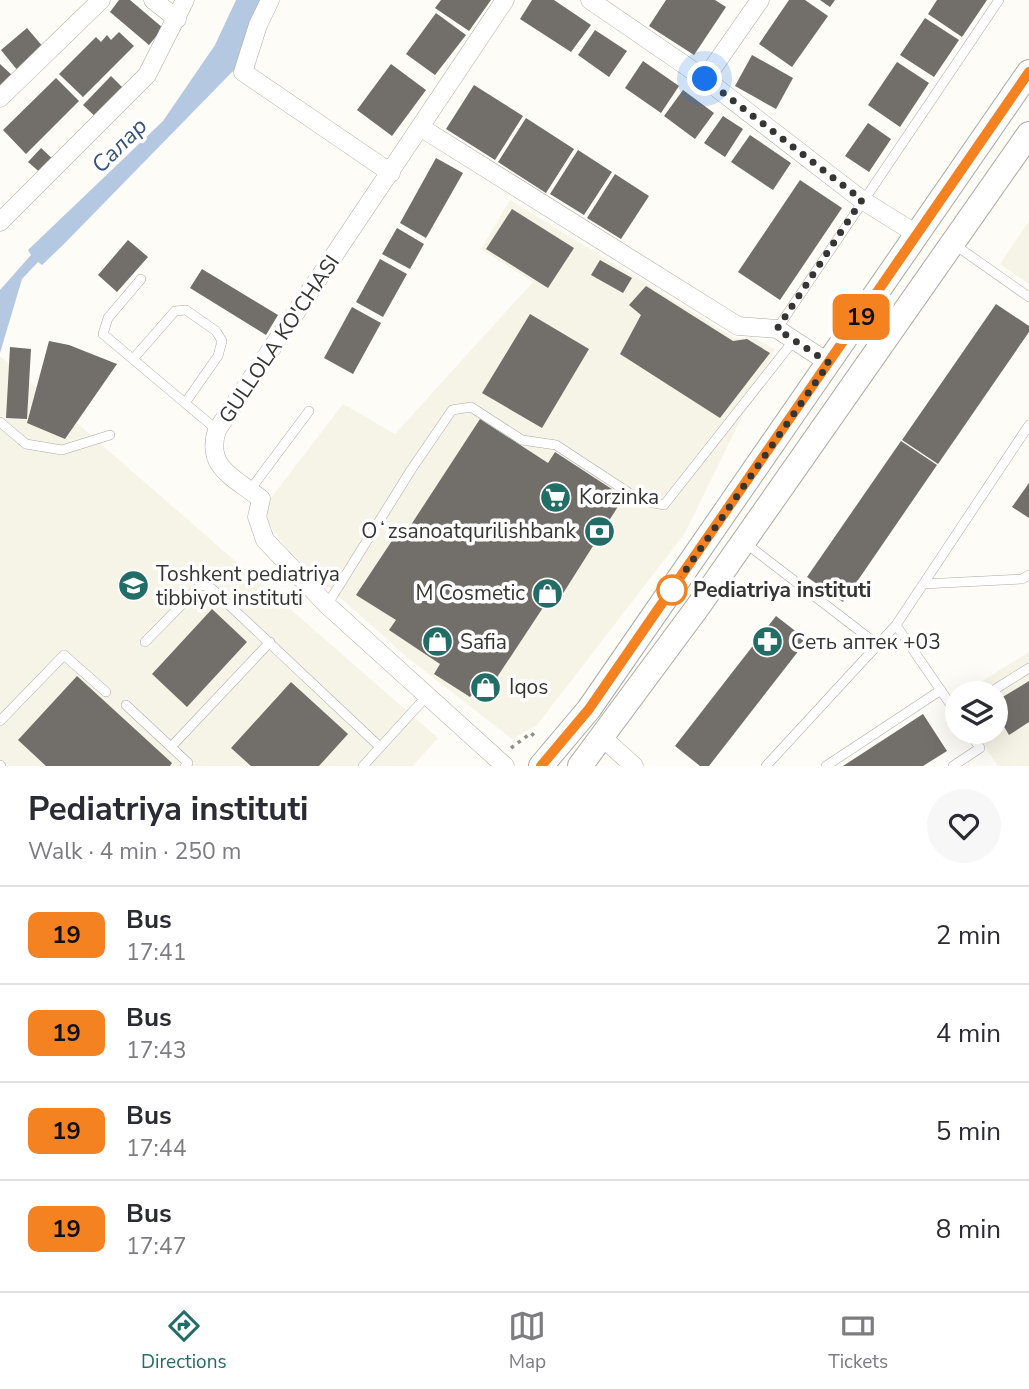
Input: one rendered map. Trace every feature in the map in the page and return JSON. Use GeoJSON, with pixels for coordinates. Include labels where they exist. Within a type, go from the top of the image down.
{"type":"FeatureCollection","features":[{"type":"Feature","properties":{"kind":"main road"},"geometry":{"type":"LineString","coordinates":[[541,766],[589,709],[1029,72]]}},
{"type":"Feature","properties":{"kind":"main road"},"geometry":{"type":"LineString","coordinates":[[580,766],[603,738],[743,541],[1029,134]]}},
{"type":"Feature","properties":{"kind":"main road"},"geometry":{"type":"LineString","coordinates":[[922,230],[953,244]]}},
{"type":"Feature","properties":{"kind":"street"},"geometry":{"type":"LineString","coordinates":[[0,99],[102,0]]}},
{"type":"Feature","properties":{"kind":"street"},"geometry":{"type":"LineString","coordinates":[[153,0],[177,19]]}},
{"type":"Feature","properties":{"kind":"street"},"geometry":{"type":"LineString","coordinates":[[0,222],[148,75],[185,0]]}},
{"type":"Feature","properties":{"kind":"street"},"geometry":{"type":"LineString","coordinates":[[270,0],[258,25],[243,72],[391,173]]}},
{"type":"Feature","properties":{"kind":"street","name":"GULLOLA KO'CHASI"},"geometry":{"type":"LineString","coordinates":[[250,490],[215,462],[212,447],[217,430],[505,0]]}},
{"type":"Feature","properties":{"kind":"street"},"geometry":{"type":"LineString","coordinates":[[590,0],[705,79],[862,200],[922,230]]}},
{"type":"Feature","properties":{"kind":"street"},"geometry":{"type":"LineString","coordinates":[[705,79],[760,0]]}},
{"type":"Feature","properties":{"kind":"street"},"geometry":{"type":"LineString","coordinates":[[420,127],[738,326],[777,329],[829,363]]}},
{"type":"Feature","properties":{"kind":"street"},"geometry":{"type":"LineString","coordinates":[[250,490],[261,499],[257,517],[265,540],[327,605],[505,766]]}},
{"type":"Feature","properties":{"kind":"street"},"geometry":{"type":"LineString","coordinates":[[603,738],[634,766]]}},
{"type":"Feature","properties":{"kind":"lane"},"geometry":{"type":"LineString","coordinates":[[777,329],[999,0]]}},
{"type":"Feature","properties":{"kind":"lane"},"geometry":{"type":"LineString","coordinates":[[953,244],[1029,297]]}},
{"type":"Feature","properties":{"kind":"lane"},"geometry":{"type":"LineString","coordinates":[[141,279],[108,318],[103,334],[217,430]]}},
{"type":"Feature","properties":{"kind":"lane"},"geometry":{"type":"LineString","coordinates":[[133,359],[176,312],[186,310],[216,331],[222,341],[218,356],[185,403]]}},
{"type":"Feature","properties":{"kind":"lane"},"geometry":{"type":"LineString","coordinates":[[327,605],[411,470],[452,410],[471,407],[522,440],[555,445],[640,500],[664,505],[794,340]]}},
{"type":"Feature","properties":{"kind":"lane"},"geometry":{"type":"LineString","coordinates":[[250,490],[309,411]]}},
{"type":"Feature","properties":{"kind":"lane"},"geometry":{"type":"LineString","coordinates":[[0,422],[26,444],[62,450],[110,435]]}},
{"type":"Feature","properties":{"kind":"lane"},"geometry":{"type":"LineString","coordinates":[[766,766],[896,625],[1029,425]]}},
{"type":"Feature","properties":{"kind":"lane"},"geometry":{"type":"LineString","coordinates":[[743,541],[878,645]]}},
{"type":"Feature","properties":{"kind":"lane"},"geometry":{"type":"LineString","coordinates":[[923,584],[1022,579],[1029,575]]}},
{"type":"Feature","properties":{"kind":"lane"},"geometry":{"type":"LineString","coordinates":[[145,642],[201,585],[211,588],[380,747]]}},
{"type":"Feature","properties":{"kind":"lane"},"geometry":{"type":"LineString","coordinates":[[896,625],[945,696]]}},
{"type":"Feature","properties":{"kind":"lane"},"geometry":{"type":"LineString","coordinates":[[171,747],[270,642]]}},
{"type":"Feature","properties":{"kind":"lane"},"geometry":{"type":"LineString","coordinates":[[0,722],[64,655],[106,692]]}},
{"type":"Feature","properties":{"kind":"lane"},"geometry":{"type":"LineString","coordinates":[[1008,681],[1029,668]]}},
{"type":"Feature","properties":{"kind":"lane"},"geometry":{"type":"LineString","coordinates":[[826,766],[941,690]]}},
{"type":"Feature","properties":{"kind":"lane"},"geometry":{"type":"LineString","coordinates":[[363,766],[427,696]]}},
{"type":"Feature","properties":{"kind":"lane"},"geometry":{"type":"LineString","coordinates":[[126,705],[188,763],[186,766]]}},
{"type":"Feature","properties":{"kind":"lane"},"geometry":{"type":"LineString","coordinates":[[953,766],[967,762],[980,748],[977,744]]}},
{"type":"Feature","properties":{"kind":"path"},"geometry":{"type":"LineString","coordinates":[[531,733],[537,739]]}},
{"type":"Feature","properties":{"kind":"shaded area"},"geometry":{"type":"Polygon","coordinates":[[[510,200],[735,338],[756,339],[775,349],[685,533],[537,725],[512,739],[407,657],[288,551],[261,511],[343,404],[395,434],[533,282],[481,249],[510,200]]]}},
{"type":"Feature","properties":{"kind":"shaded area"},"geometry":{"type":"Polygon","coordinates":[[[1029,221],[1029,284],[1000,264],[1029,221]]]}},
{"type":"Feature","properties":{"kind":"shaded area","name":"Toshkent pediatriya tibbiyot instituti"},"geometry":{"type":"Polygon","coordinates":[[[0,356],[438,738],[413,766],[0,766],[0,356]]]}},
{"type":"Feature","properties":{"kind":"shaded area"},"geometry":{"type":"Polygon","coordinates":[[[1029,652],[1029,766],[998,766],[983,744],[1008,744],[1008,681],[982,681],[1029,652]]]}},
{"type":"Feature","properties":{"kind":"water","name":"Салар"},"geometry":{"type":"Polygon","coordinates":[[[236,0],[262,0],[234,70],[63,245],[42,265],[38,262],[22,279],[0,353],[0,290],[31,255],[28,250],[163,121],[215,45],[236,0]]]}},
{"type":"Feature","properties":{"kind":"building"},"geometry":{"type":"Polygon","coordinates":[[[119,0],[130,0],[163,28],[149,45],[110,12],[119,0]]]}},
{"type":"Feature","properties":{"kind":"building"},"geometry":{"type":"Polygon","coordinates":[[[441,0],[491,0],[469,31],[435,8],[441,0]]]}},
{"type":"Feature","properties":{"kind":"building"},"geometry":{"type":"Polygon","coordinates":[[[532,0],[554,0],[591,25],[571,52],[520,19],[532,0]]]}},
{"type":"Feature","properties":{"kind":"building"},"geometry":{"type":"Polygon","coordinates":[[[666,0],[715,0],[726,7],[694,55],[649,26],[666,0]]]}},
{"type":"Feature","properties":{"kind":"building"},"geometry":{"type":"Polygon","coordinates":[[[789,0],[805,0],[828,16],[792,67],[759,44],[789,0]]]}},
{"type":"Feature","properties":{"kind":"building"},"geometry":{"type":"Polygon","coordinates":[[[820,0],[835,0],[830,7],[820,0]]]}},
{"type":"Feature","properties":{"kind":"building"},"geometry":{"type":"Polygon","coordinates":[[[937,0],[987,0],[962,37],[928,14],[937,0]]]}},
{"type":"Feature","properties":{"kind":"building"},"geometry":{"type":"Polygon","coordinates":[[[436,13],[466,35],[435,75],[406,54],[436,13]]]}},
{"type":"Feature","properties":{"kind":"building"},"geometry":{"type":"Polygon","coordinates":[[[925,18],[959,40],[934,77],[900,55],[925,18]]]}},
{"type":"Feature","properties":{"kind":"building"},"geometry":{"type":"Polygon","coordinates":[[[27,28],[44,48],[18,71],[1,50],[27,28]]]}},
{"type":"Feature","properties":{"kind":"building"},"geometry":{"type":"Polygon","coordinates":[[[595,30],[627,51],[609,77],[578,55],[595,30]]]}},
{"type":"Feature","properties":{"kind":"building"},"geometry":{"type":"Polygon","coordinates":[[[119,32],[134,46],[83,97],[59,74],[96,37],[101,42],[107,35],[111,40],[119,32]]]}},
{"type":"Feature","properties":{"kind":"building"},"geometry":{"type":"Polygon","coordinates":[[[752,55],[793,78],[776,109],[735,86],[752,55]]]}},
{"type":"Feature","properties":{"kind":"building"},"geometry":{"type":"Polygon","coordinates":[[[643,61],[679,86],[661,113],[625,88],[643,61]]]}},
{"type":"Feature","properties":{"kind":"building"},"geometry":{"type":"Polygon","coordinates":[[[897,62],[929,83],[900,127],[868,105],[897,62]]]}},
{"type":"Feature","properties":{"kind":"building"},"geometry":{"type":"Polygon","coordinates":[[[0,64],[13,76],[0,90],[0,64]]]}},
{"type":"Feature","properties":{"kind":"building"},"geometry":{"type":"Polygon","coordinates":[[[391,64],[426,90],[392,136],[357,110],[391,64]]]}},
{"type":"Feature","properties":{"kind":"building"},"geometry":{"type":"Polygon","coordinates":[[[111,76],[127,92],[100,121],[83,105],[111,76]]]}},
{"type":"Feature","properties":{"kind":"building"},"geometry":{"type":"Polygon","coordinates":[[[56,78],[79,101],[26,154],[3,130],[56,78]]]}},
{"type":"Feature","properties":{"kind":"building"},"geometry":{"type":"Polygon","coordinates":[[[474,85],[523,116],[495,160],[446,129],[474,85]]]}},
{"type":"Feature","properties":{"kind":"building"},"geometry":{"type":"Polygon","coordinates":[[[683,90],[714,113],[695,139],[664,116],[683,90]]]}},
{"type":"Feature","properties":{"kind":"building"},"geometry":{"type":"Polygon","coordinates":[[[723,116],[743,129],[725,157],[704,143],[723,116]]]}},
{"type":"Feature","properties":{"kind":"building"},"geometry":{"type":"Polygon","coordinates":[[[526,118],[574,149],[546,193],[498,162],[526,118]]]}},
{"type":"Feature","properties":{"kind":"building"},"geometry":{"type":"Polygon","coordinates":[[[868,123],[891,139],[869,172],[845,156],[868,123]]]}},
{"type":"Feature","properties":{"kind":"building"},"geometry":{"type":"Polygon","coordinates":[[[750,135],[791,163],[773,190],[731,162],[750,135]]]}},
{"type":"Feature","properties":{"kind":"building"},"geometry":{"type":"Polygon","coordinates":[[[41,148],[56,162],[43,175],[28,162],[41,148]]]}},
{"type":"Feature","properties":{"kind":"building"},"geometry":{"type":"Polygon","coordinates":[[[578,150],[612,172],[584,215],[550,194],[578,150]]]}},
{"type":"Feature","properties":{"kind":"building"},"geometry":{"type":"Polygon","coordinates":[[[436,158],[463,173],[426,238],[400,223],[436,158]]]}},
{"type":"Feature","properties":{"kind":"building"},"geometry":{"type":"Polygon","coordinates":[[[615,174],[649,196],[621,239],[587,218],[615,174]]]}},
{"type":"Feature","properties":{"kind":"building"},"geometry":{"type":"Polygon","coordinates":[[[800,180],[842,208],[780,300],[738,272],[800,180]]]}},
{"type":"Feature","properties":{"kind":"building"},"geometry":{"type":"Polygon","coordinates":[[[512,209],[574,248],[548,288],[486,249],[512,209]]]}},
{"type":"Feature","properties":{"kind":"building"},"geometry":{"type":"Polygon","coordinates":[[[397,228],[424,244],[410,269],[382,254],[397,228]]]}},
{"type":"Feature","properties":{"kind":"building"},"geometry":{"type":"Polygon","coordinates":[[[128,240],[148,257],[117,292],[98,275],[128,240]]]}},
{"type":"Feature","properties":{"kind":"building"},"geometry":{"type":"Polygon","coordinates":[[[380,259],[407,274],[383,317],[356,302],[380,259]]]}},
{"type":"Feature","properties":{"kind":"building"},"geometry":{"type":"Polygon","coordinates":[[[600,260],[632,278],[623,293],[591,275],[600,260]]]}},
{"type":"Feature","properties":{"kind":"building"},"geometry":{"type":"Polygon","coordinates":[[[202,269],[278,315],[266,335],[190,288],[202,269]]]}},
{"type":"Feature","properties":{"kind":"building"},"geometry":{"type":"Polygon","coordinates":[[[646,286],[733,341],[747,339],[770,353],[720,418],[620,354],[641,315],[629,305],[646,286]]]}},
{"type":"Feature","properties":{"kind":"building"},"geometry":{"type":"Polygon","coordinates":[[[996,304],[1029,326],[1029,332],[938,464],[902,440],[996,304]]]}},
{"type":"Feature","properties":{"kind":"building"},"geometry":{"type":"Polygon","coordinates":[[[352,307],[381,323],[353,374],[324,358],[352,307]]]}},
{"type":"Feature","properties":{"kind":"building"},"geometry":{"type":"Polygon","coordinates":[[[530,314],[589,349],[542,428],[482,393],[530,314]]]}},
{"type":"Feature","properties":{"kind":"building"},"geometry":{"type":"Polygon","coordinates":[[[49,341],[69,345],[117,364],[65,439],[27,423],[49,341]]]}},
{"type":"Feature","properties":{"kind":"building"},"geometry":{"type":"Polygon","coordinates":[[[10,347],[31,349],[27,419],[6,418],[10,347]]]}},
{"type":"Feature","properties":{"kind":"building"},"geometry":{"type":"Polygon","coordinates":[[[480,419],[548,463],[555,452],[624,497],[562,595],[558,592],[551,602],[548,600],[484,697],[475,691],[470,697],[434,674],[440,664],[389,630],[396,620],[356,595],[401,527],[407,531],[480,419]]]}},
{"type":"Feature","properties":{"kind":"building"},"geometry":{"type":"Polygon","coordinates":[[[901,441],[937,465],[843,602],[807,577],[901,441]]]}},
{"type":"Feature","properties":{"kind":"building"},"geometry":{"type":"Polygon","coordinates":[[[1029,483],[1029,518],[1012,507],[1029,483]]]}},
{"type":"Feature","properties":{"kind":"building"},"geometry":{"type":"Polygon","coordinates":[[[212,609],[247,642],[187,707],[152,674],[212,609]]]}},
{"type":"Feature","properties":{"kind":"building"},"geometry":{"type":"Polygon","coordinates":[[[776,616],[807,640],[709,766],[700,766],[675,746],[776,616]]]}},
{"type":"Feature","properties":{"kind":"building"},"geometry":{"type":"Polygon","coordinates":[[[77,676],[172,763],[170,766],[46,766],[18,740],[77,676]]]}},
{"type":"Feature","properties":{"kind":"building"},"geometry":{"type":"Polygon","coordinates":[[[1029,681],[1029,722],[1009,735],[1008,733],[1008,694],[1029,681]]]}},
{"type":"Feature","properties":{"kind":"building"},"geometry":{"type":"Polygon","coordinates":[[[291,682],[348,734],[319,766],[251,766],[231,748],[291,682]]]}},
{"type":"Feature","properties":{"kind":"building"},"geometry":{"type":"Polygon","coordinates":[[[923,714],[947,751],[923,766],[843,766],[923,714]]]}},
{"type":"Feature","properties":{"kind":"bus line","name":"19"},"geometry":{"type":"LineString","coordinates":[[541,766],[589,709],[1029,72]]}},
{"type":"Feature","properties":{"kind":"place","name":"Korzinka"},"geometry":{"type":"Point","coordinates":[556,497]}},
{"type":"Feature","properties":{"kind":"place","name":"Oʻzsanoatqurilishbank"},"geometry":{"type":"Point","coordinates":[599,531]}},
{"type":"Feature","properties":{"kind":"place","name":"Toshkent pediatriya tibbiyot instituti"},"geometry":{"type":"Point","coordinates":[133,586]}},
{"type":"Feature","properties":{"kind":"place","name":"Pediatriya instituti"},"geometry":{"type":"Point","coordinates":[672,590]}},
{"type":"Feature","properties":{"kind":"place","name":"M Cosmetic"},"geometry":{"type":"Point","coordinates":[548,593]}},
{"type":"Feature","properties":{"kind":"place","name":"Safia"},"geometry":{"type":"Point","coordinates":[437,642]}},
{"type":"Feature","properties":{"kind":"place","name":"Сеть аптек +03"},"geometry":{"type":"Point","coordinates":[768,642]}},
{"type":"Feature","properties":{"kind":"place","name":"Iqos"},"geometry":{"type":"Point","coordinates":[486,687]}},
{"type":"Feature","properties":{"kind":"route"},"geometry":{"type":"LineString","coordinates":[[672,590],[829,363],[777,329],[862,200],[705,79]]}}]}
